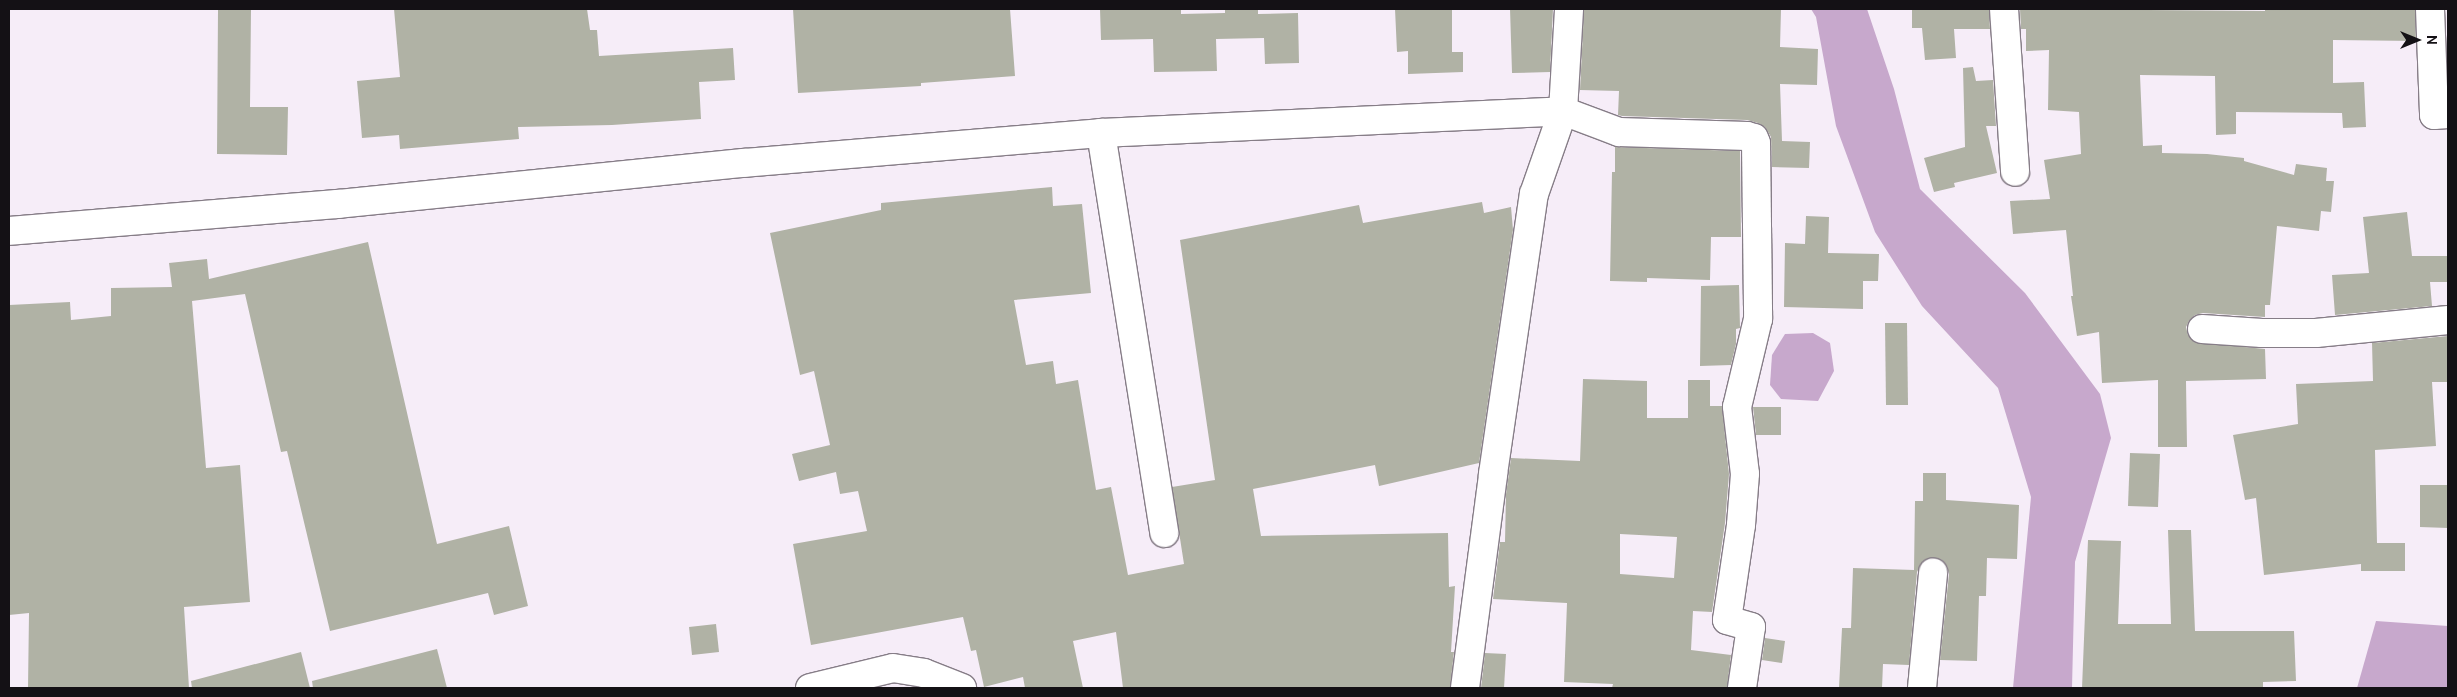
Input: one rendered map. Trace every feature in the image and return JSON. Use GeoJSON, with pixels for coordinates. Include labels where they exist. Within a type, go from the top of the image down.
{"type":"FeatureCollection","features":[{"type":"Feature","properties":{"kind":"street"},"geometry":{"type":"LineString","coordinates":[[1465,688],[1493,474],[1534,194],[1563,111],[1569,9]]}},
{"type":"Feature","properties":{"kind":"street"},"geometry":{"type":"LineString","coordinates":[[2004,9],[2015,172]]}},
{"type":"Feature","properties":{"kind":"street"},"geometry":{"type":"LineString","coordinates":[[2430,9],[2434,115],[2448,114]]}},
{"type":"Feature","properties":{"kind":"street"},"geometry":{"type":"LineString","coordinates":[[9,231],[338,204],[744,163],[1101,133],[1563,111],[1619,132],[1747,136],[1754,138],[1756,143],[1758,319],[1737,407],[1745,474],[1741,525],[1726,620],[1751,627],[1742,688]]}},
{"type":"Feature","properties":{"kind":"street"},"geometry":{"type":"LineString","coordinates":[[1101,133],[1164,533]]}},
{"type":"Feature","properties":{"kind":"street"},"geometry":{"type":"LineString","coordinates":[[2202,329],[2262,334],[2316,334],[2448,320]]}},
{"type":"Feature","properties":{"kind":"street"},"geometry":{"type":"LineString","coordinates":[[1922,688],[1933,573]]}},
{"type":"Feature","properties":{"kind":"street"},"geometry":{"type":"LineString","coordinates":[[810,688],[892,668],[924,673],[962,688]]}},
{"type":"Feature","properties":{"kind":"shaded area"},"geometry":{"type":"Polygon","coordinates":[[[1811,9],[1867,9],[1894,89],[1920,189],[2025,293],[2100,394],[2111,438],[2075,562],[2072,688],[2013,688],[2031,497],[1998,388],[1922,306],[1875,232],[1836,126],[1816,17],[1811,9]]]}},
{"type":"Feature","properties":{"kind":"shaded area"},"geometry":{"type":"Polygon","coordinates":[[[1813,333],[1830,343],[1834,371],[1818,401],[1781,399],[1770,385],[1772,355],[1785,334],[1813,333]]]}},
{"type":"Feature","properties":{"kind":"shaded area"},"geometry":{"type":"Polygon","coordinates":[[[2376,621],[2448,626],[2448,688],[2357,688],[2376,621]]]}},
{"type":"Feature","properties":{"kind":"building"},"geometry":{"type":"Polygon","coordinates":[[[218,9],[251,9],[250,107],[288,107],[287,155],[217,154],[218,9]]]}},
{"type":"Feature","properties":{"kind":"building"},"geometry":{"type":"Polygon","coordinates":[[[394,9],[587,9],[590,30],[597,30],[599,56],[733,48],[735,80],[699,82],[701,119],[612,125],[518,127],[519,139],[400,149],[399,135],[362,138],[357,81],[400,77],[394,9]]]}},
{"type":"Feature","properties":{"kind":"building"},"geometry":{"type":"Polygon","coordinates":[[[793,9],[1010,9],[1015,76],[921,83],[921,86],[798,93],[793,9]]]}},
{"type":"Feature","properties":{"kind":"building"},"geometry":{"type":"Polygon","coordinates":[[[1100,9],[1181,9],[1181,14],[1225,13],[1225,9],[1258,9],[1258,14],[1298,13],[1299,63],[1265,64],[1264,38],[1216,39],[1217,71],[1154,72],[1153,39],[1101,40],[1100,9]]]}},
{"type":"Feature","properties":{"kind":"building"},"geometry":{"type":"Polygon","coordinates":[[[1395,9],[1452,9],[1452,52],[1463,52],[1463,72],[1408,74],[1408,51],[1397,52],[1395,9]]]}},
{"type":"Feature","properties":{"kind":"building"},"geometry":{"type":"Polygon","coordinates":[[[1510,9],[1553,9],[1550,72],[1512,73],[1510,9]]]}},
{"type":"Feature","properties":{"kind":"building"},"geometry":{"type":"Polygon","coordinates":[[[1584,9],[1781,9],[1780,47],[1818,49],[1817,85],[1780,84],[1782,141],[1810,142],[1809,168],[1772,167],[1771,137],[1765,127],[1758,123],[1747,120],[1622,116],[1618,115],[1619,91],[1580,90],[1584,9]]]}},
{"type":"Feature","properties":{"kind":"building"},"geometry":{"type":"Polygon","coordinates":[[[1912,9],[1989,9],[1990,29],[1954,29],[1956,58],[1925,60],[1922,28],[1912,28],[1912,9]]]}},
{"type":"Feature","properties":{"kind":"building"},"geometry":{"type":"Polygon","coordinates":[[[2020,9],[2265,11],[2265,9],[2415,9],[2416,41],[2333,40],[2333,83],[2364,82],[2366,127],[2343,128],[2342,113],[2236,112],[2236,134],[2216,135],[2215,76],[2140,75],[2143,146],[2162,145],[2162,153],[2207,154],[2244,158],[2244,161],[2294,175],[2296,164],[2327,168],[2326,181],[2334,181],[2331,212],[2321,211],[2319,231],[2277,226],[2270,305],[2265,305],[2265,317],[2203,313],[2195,315],[2189,321],[2186,327],[2188,335],[2194,342],[2265,349],[2266,379],[2186,381],[2187,447],[2158,447],[2158,380],[2102,383],[2099,332],[2077,336],[2071,296],[2073,296],[2066,230],[2013,234],[2010,201],[2050,199],[2044,160],[2081,154],[2079,112],[2048,110],[2049,50],[2026,51],[2026,29],[2021,29],[2020,9]]]}},
{"type":"Feature","properties":{"kind":"building"},"geometry":{"type":"Polygon","coordinates":[[[1973,67],[1976,81],[1993,80],[1996,126],[1986,126],[1997,173],[1954,183],[1955,187],[1934,192],[1924,158],[1965,147],[1963,68],[1973,67]]]}},
{"type":"Feature","properties":{"kind":"building"},"geometry":{"type":"Polygon","coordinates":[[[1615,147],[1740,151],[1741,237],[1711,237],[1710,280],[1647,278],[1647,282],[1610,281],[1612,172],[1615,172],[1615,147]]]}},
{"type":"Feature","properties":{"kind":"building"},"geometry":{"type":"Polygon","coordinates":[[[1052,187],[1053,206],[1082,204],[1091,293],[1014,300],[1026,365],[1053,361],[1056,384],[1078,380],[1096,490],[1111,487],[1128,575],[1184,564],[1172,487],[1215,480],[1180,240],[1359,205],[1363,223],[1482,202],[1484,213],[1511,207],[1513,230],[1479,463],[1379,486],[1375,465],[1253,489],[1261,536],[1448,533],[1449,587],[1455,586],[1451,652],[1454,652],[1450,688],[1123,688],[1116,632],[1073,641],[1083,688],[1025,688],[1023,677],[984,687],[976,650],[971,651],[963,617],[811,645],[793,544],[867,531],[858,491],[840,494],[836,472],[799,481],[792,454],[830,445],[814,371],[800,375],[770,233],[881,210],[881,203],[1052,187]]]}},
{"type":"Feature","properties":{"kind":"building"},"geometry":{"type":"Polygon","coordinates":[[[2407,212],[2412,256],[2448,256],[2448,282],[2430,282],[2432,306],[2335,315],[2332,275],[2369,273],[2363,217],[2407,212]]]}},
{"type":"Feature","properties":{"kind":"building"},"geometry":{"type":"Polygon","coordinates":[[[1806,216],[1829,217],[1828,253],[1879,254],[1878,281],[1863,281],[1863,309],[1784,307],[1785,243],[1805,244],[1806,216]]]}},
{"type":"Feature","properties":{"kind":"building"},"geometry":{"type":"Polygon","coordinates":[[[368,242],[437,544],[509,526],[528,606],[494,615],[488,593],[330,631],[287,451],[281,452],[245,294],[192,301],[206,468],[240,465],[250,602],[184,607],[189,688],[28,688],[29,613],[9,615],[9,305],[70,302],[71,320],[111,316],[111,288],[172,287],[169,263],[207,259],[209,279],[368,242]]]}},
{"type":"Feature","properties":{"kind":"building"},"geometry":{"type":"Polygon","coordinates":[[[1739,285],[1740,328],[1736,329],[1736,344],[1731,365],[1700,366],[1701,286],[1739,285]]]}},
{"type":"Feature","properties":{"kind":"building"},"geometry":{"type":"Polygon","coordinates":[[[1885,323],[1907,323],[1908,405],[1886,405],[1885,323]]]}},
{"type":"Feature","properties":{"kind":"building"},"geometry":{"type":"Polygon","coordinates":[[[2448,336],[2448,382],[2432,382],[2436,446],[2375,450],[2377,543],[2405,543],[2405,571],[2361,571],[2361,564],[2264,575],[2256,498],[2245,500],[2233,435],[2298,424],[2296,384],[2373,381],[2372,343],[2448,336]]]}},
{"type":"Feature","properties":{"kind":"building"},"geometry":{"type":"Polygon","coordinates":[[[1583,379],[1647,381],[1647,418],[1688,418],[1688,380],[1710,380],[1710,406],[1722,406],[1729,474],[1725,523],[1712,612],[1693,611],[1691,650],[1731,655],[1727,688],[1612,688],[1613,684],[1564,682],[1567,603],[1493,599],[1500,542],[1505,542],[1506,494],[1511,458],[1580,461],[1583,379]],[[1620,534],[1620,574],[1674,578],[1677,537],[1620,534]]]}},
{"type":"Feature","properties":{"kind":"building"},"geometry":{"type":"Polygon","coordinates":[[[1753,407],[1781,407],[1781,435],[1756,435],[1753,407]]]}},
{"type":"Feature","properties":{"kind":"building"},"geometry":{"type":"Polygon","coordinates":[[[2130,453],[2160,454],[2158,507],[2128,506],[2130,453]]]}},
{"type":"Feature","properties":{"kind":"building"},"geometry":{"type":"Polygon","coordinates":[[[1923,473],[1946,473],[1946,500],[2019,505],[2017,559],[1987,558],[1986,596],[1979,596],[1977,661],[1940,660],[1949,574],[1947,566],[1942,560],[1935,558],[1927,559],[1921,564],[1917,572],[1909,665],[1883,664],[1882,688],[1839,688],[1842,628],[1851,628],[1853,568],[1914,570],[1915,501],[1923,501],[1923,473]]]}},
{"type":"Feature","properties":{"kind":"building"},"geometry":{"type":"Polygon","coordinates":[[[2420,485],[2448,485],[2448,528],[2420,527],[2420,485]]]}},
{"type":"Feature","properties":{"kind":"building"},"geometry":{"type":"Polygon","coordinates":[[[2168,530],[2191,530],[2195,631],[2294,631],[2296,681],[2263,682],[2263,688],[2082,688],[2088,540],[2121,541],[2118,624],[2171,624],[2168,530]]]}},
{"type":"Feature","properties":{"kind":"building"},"geometry":{"type":"Polygon","coordinates":[[[716,624],[719,652],[692,655],[689,627],[716,624]]]}},
{"type":"Feature","properties":{"kind":"building"},"geometry":{"type":"Polygon","coordinates":[[[1765,638],[1785,641],[1782,663],[1762,660],[1765,638]]]}},
{"type":"Feature","properties":{"kind":"building"},"geometry":{"type":"Polygon","coordinates":[[[437,649],[447,688],[313,688],[312,681],[437,649]]]}},
{"type":"Feature","properties":{"kind":"building"},"geometry":{"type":"Polygon","coordinates":[[[301,652],[310,688],[192,688],[191,681],[301,652]]]}},
{"type":"Feature","properties":{"kind":"building"},"geometry":{"type":"Polygon","coordinates":[[[1485,653],[1506,654],[1504,688],[1481,688],[1485,653]]]}}]}
